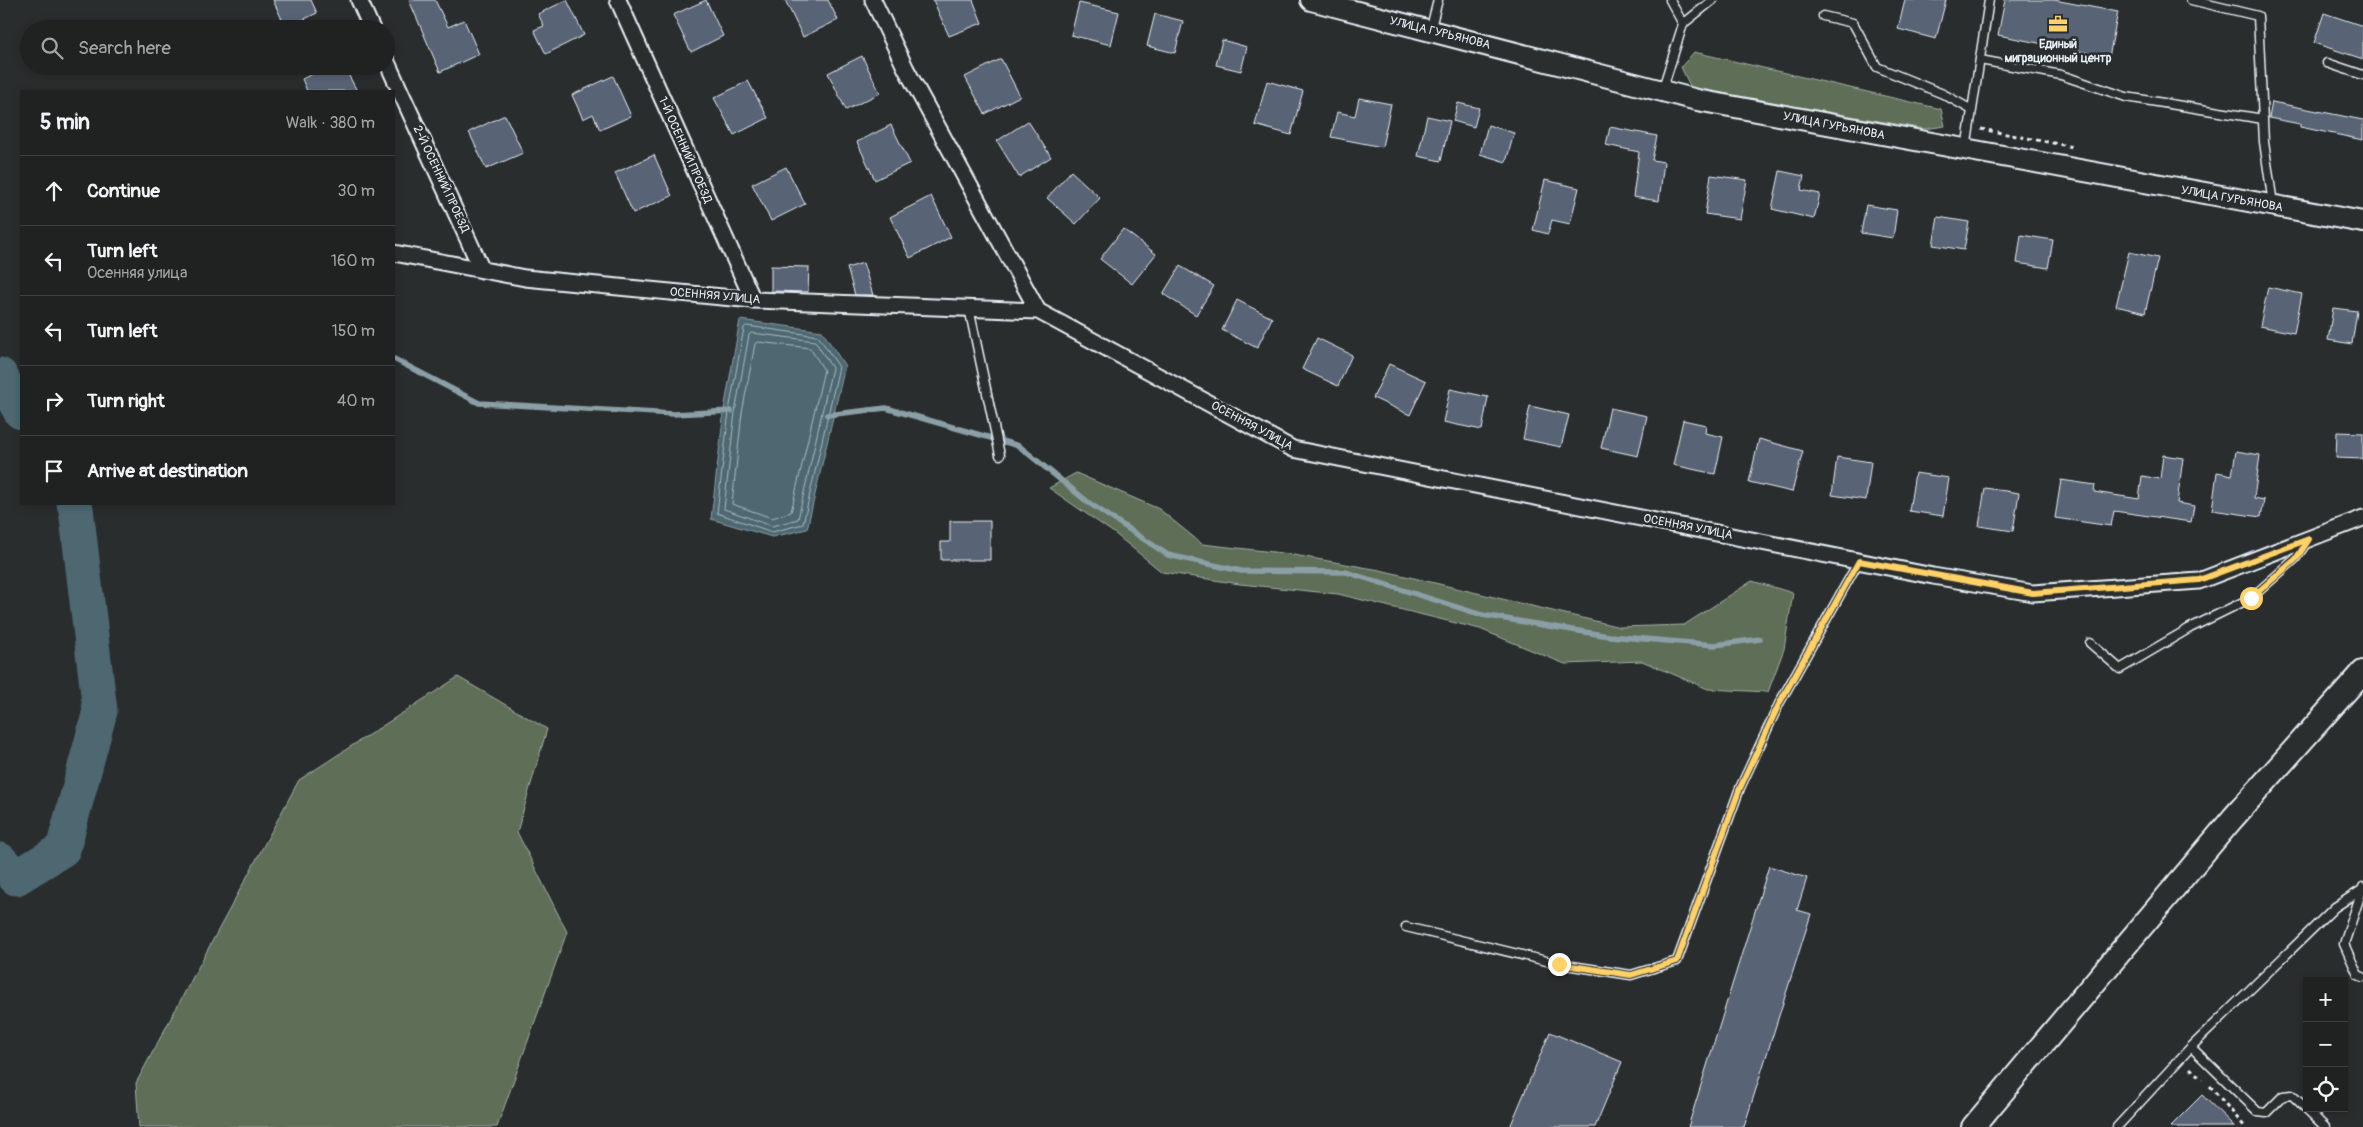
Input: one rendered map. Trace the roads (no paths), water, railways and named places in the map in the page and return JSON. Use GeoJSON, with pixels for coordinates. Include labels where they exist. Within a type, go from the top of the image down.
{"type":"FeatureCollection","features":[{"type":"Feature","properties":{"kind":"main road"},"geometry":{"type":"LineString","coordinates":[[1973,1127],[2233,818],[2363,672]]}},
{"type":"Feature","properties":{"kind":"street"},"geometry":{"type":"LineString","coordinates":[[359,0],[368,20]]}},
{"type":"Feature","properties":{"kind":"street","name":"1-Й ОСЕННИЙ ПРОЕЗД"},"geometry":{"type":"LineString","coordinates":[[618,0],[752,300]]}},
{"type":"Feature","properties":{"kind":"street"},"geometry":{"type":"LineString","coordinates":[[873,0],[906,69],[1038,311]]}},
{"type":"Feature","properties":{"kind":"street","name":"УЛИЦА ГУРЬЯНОВА"},"geometry":{"type":"LineString","coordinates":[[1311,0],[1697,100],[1966,151],[2363,222]]}},
{"type":"Feature","properties":{"kind":"street","name":"2-Й ОСЕННИЙ ПРОЕЗД"},"geometry":{"type":"LineString","coordinates":[[393,75],[482,270]]}},
{"type":"Feature","properties":{"kind":"street","name":"ОСЕННЯЯ УЛИЦА"},"geometry":{"type":"LineString","coordinates":[[395,253],[525,278],[752,300],[1038,311],[1293,449],[1859,561],[2033,593],[2199,580],[2363,518]]}},
{"type":"Feature","properties":{"kind":"lane"},"geometry":{"type":"LineString","coordinates":[[1430,31],[1438,0]]}},
{"type":"Feature","properties":{"kind":"lane"},"geometry":{"type":"LineString","coordinates":[[1670,0],[1683,24]]}},
{"type":"Feature","properties":{"kind":"lane"},"geometry":{"type":"LineString","coordinates":[[1662,91],[1683,24],[1713,0]]}},
{"type":"Feature","properties":{"kind":"lane"},"geometry":{"type":"LineString","coordinates":[[1966,151],[1989,0]]}},
{"type":"Feature","properties":{"kind":"lane"},"geometry":{"type":"LineString","coordinates":[[2191,0],[2258,16],[2263,119],[2268,176],[2274,206]]}},
{"type":"Feature","properties":{"kind":"lane"},"geometry":{"type":"LineString","coordinates":[[1823,16],[1853,23],[1877,67],[1943,94],[1972,110]]}},
{"type":"Feature","properties":{"kind":"lane"},"geometry":{"type":"LineString","coordinates":[[1980,60],[2061,75],[2126,97],[2263,119]]}},
{"type":"Feature","properties":{"kind":"lane"},"geometry":{"type":"LineString","coordinates":[[2327,63],[2363,75]]}},
{"type":"Feature","properties":{"kind":"lane"},"geometry":{"type":"LineString","coordinates":[[969,308],[1000,455]]}},
{"type":"Feature","properties":{"kind":"lane"},"geometry":{"type":"LineString","coordinates":[[2090,643],[2120,669],[2190,628],[2251,598],[2296,559],[2309,539]]}},
{"type":"Feature","properties":{"kind":"lane"},"geometry":{"type":"LineString","coordinates":[[1406,928],[1559,964],[1631,975],[1677,961],[1740,788],[1780,702],[1859,561]]}},
{"type":"Feature","properties":{"kind":"lane"},"geometry":{"type":"LineString","coordinates":[[2361,889],[2344,944],[2358,975],[2363,976]]}},
{"type":"Feature","properties":{"kind":"lane"},"geometry":{"type":"LineString","coordinates":[[2117,1127],[2191,1047],[2335,907],[2361,889]]}},
{"type":"Feature","properties":{"kind":"lane"},"geometry":{"type":"LineString","coordinates":[[2191,1047],[2258,1112],[2266,1113],[2288,1094],[2292,1095],[2325,1127]]}},
{"type":"Feature","properties":{"kind":"water"},"geometry":{"type":"Polygon","coordinates":[[[740,320],[822,331],[845,366],[807,529],[772,537],[711,519],[724,410],[740,320]]]}},
{"type":"Feature","properties":{"kind":"waterway"},"geometry":{"type":"LineString","coordinates":[[395,360],[479,403],[674,414],[731,411]]}},
{"type":"Feature","properties":{"kind":"waterway"},"geometry":{"type":"LineString","coordinates":[[0,375],[20,410]]}},
{"type":"Feature","properties":{"kind":"waterway"},"geometry":{"type":"LineString","coordinates":[[6,385],[20,379]]}},
{"type":"Feature","properties":{"kind":"waterway"},"geometry":{"type":"LineString","coordinates":[[827,415],[886,408],[1019,446],[1089,503],[1168,555],[1241,571],[1346,572],[1482,615],[1609,636],[1715,645],[1760,639]]}},
{"type":"Feature","properties":{"kind":"waterway"},"geometry":{"type":"LineString","coordinates":[[0,860],[16,878],[63,849],[100,711],[74,505]]}},
{"type":"Feature","properties":{"kind":"place","name":"Единый миграционный центр"},"geometry":{"type":"Point","coordinates":[2058,24]}}]}
